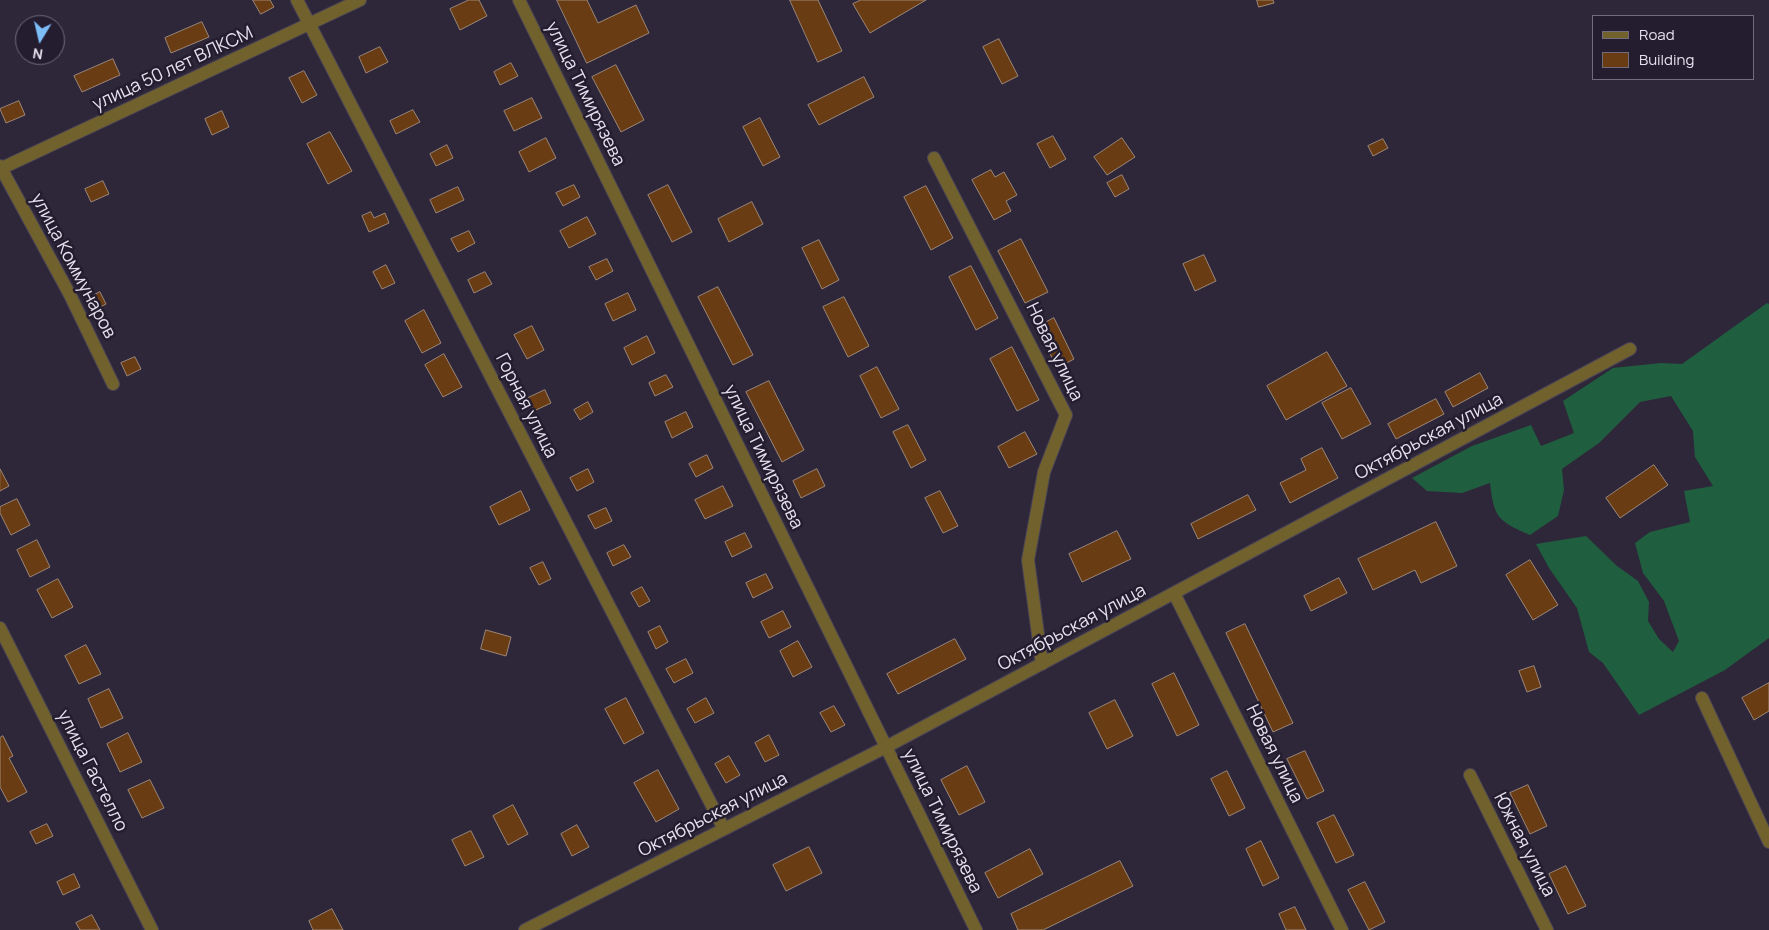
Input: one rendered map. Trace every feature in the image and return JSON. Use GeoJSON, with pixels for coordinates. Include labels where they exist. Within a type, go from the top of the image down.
{"type":"FeatureCollection","features":[{"type":"Feature","properties":{"kind":"street","name":"Горная улица"},"geometry":{"type":"LineString","coordinates":[[297,0],[724,829]]}},
{"type":"Feature","properties":{"kind":"street","name":"улица 50 лет ВЛКСМ"},"geometry":{"type":"LineString","coordinates":[[0,168],[310,25],[360,0]]}},
{"type":"Feature","properties":{"kind":"street","name":"улица Тимирязева"},"geometry":{"type":"LineString","coordinates":[[519,0],[976,930]]}},
{"type":"Feature","properties":{"kind":"street","name":"Новая улица"},"geometry":{"type":"LineString","coordinates":[[934,158],[1066,415],[1044,472],[1028,560],[1042,664]]}},
{"type":"Feature","properties":{"kind":"street","name":"улица Коммунаров"},"geometry":{"type":"LineString","coordinates":[[0,168],[70,295],[113,384]]}},
{"type":"Feature","properties":{"kind":"street","name":"Октябрьская улица"},"geometry":{"type":"LineString","coordinates":[[525,930],[886,747],[1630,349]]}},
{"type":"Feature","properties":{"kind":"street","name":"Новая улица"},"geometry":{"type":"LineString","coordinates":[[1174,593],[1342,930]]}},
{"type":"Feature","properties":{"kind":"street","name":"улица Гастелло"},"geometry":{"type":"LineString","coordinates":[[0,628],[152,930]]}},
{"type":"Feature","properties":{"kind":"street"},"geometry":{"type":"LineString","coordinates":[[1702,698],[1769,842]]}},
{"type":"Feature","properties":{"kind":"street","name":"Южная улица"},"geometry":{"type":"LineString","coordinates":[[1470,775],[1547,930]]}},
{"type":"Feature","properties":{"kind":"green space"},"geometry":{"type":"Polygon","coordinates":[[[1767,303],[1769,304],[1769,638],[1725,670],[1639,715],[1603,663],[1589,652],[1577,608],[1549,568],[1536,544],[1586,536],[1617,566],[1638,581],[1649,602],[1648,621],[1659,639],[1673,652],[1679,641],[1664,601],[1643,573],[1635,543],[1650,532],[1690,522],[1684,491],[1713,486],[1695,457],[1693,431],[1671,396],[1640,402],[1599,443],[1562,469],[1564,490],[1558,516],[1530,535],[1504,522],[1500,517],[1493,504],[1490,483],[1462,493],[1427,491],[1412,478],[1472,446],[1531,425],[1541,446],[1574,433],[1563,401],[1613,368],[1661,363],[1682,364],[1767,303]]]}},
{"type":"Feature","properties":{"kind":"building"},"geometry":{"type":"Polygon","coordinates":[[[253,0],[270,0],[274,7],[261,14],[253,0]]]}},
{"type":"Feature","properties":{"kind":"building"},"geometry":{"type":"Polygon","coordinates":[[[469,0],[479,0],[487,16],[460,30],[450,9],[469,0]]]}},
{"type":"Feature","properties":{"kind":"building"},"geometry":{"type":"Polygon","coordinates":[[[557,0],[587,0],[598,23],[636,5],[649,33],[587,63],[557,0]]]}},
{"type":"Feature","properties":{"kind":"building"},"geometry":{"type":"Polygon","coordinates":[[[790,0],[818,0],[842,51],[818,62],[790,0]]]}},
{"type":"Feature","properties":{"kind":"building"},"geometry":{"type":"Polygon","coordinates":[[[861,0],[926,0],[870,33],[853,4],[861,0]]]}},
{"type":"Feature","properties":{"kind":"building"},"geometry":{"type":"Polygon","coordinates":[[[1257,0],[1273,0],[1274,3],[1259,7],[1257,0]]]}},
{"type":"Feature","properties":{"kind":"building"},"geometry":{"type":"Polygon","coordinates":[[[202,22],[209,37],[171,53],[165,38],[202,22]]]}},
{"type":"Feature","properties":{"kind":"building"},"geometry":{"type":"Polygon","coordinates":[[[999,39],[1018,76],[1002,84],[983,47],[999,39]]]}},
{"type":"Feature","properties":{"kind":"building"},"geometry":{"type":"Polygon","coordinates":[[[380,47],[388,62],[366,73],[359,57],[380,47]]]}},
{"type":"Feature","properties":{"kind":"building"},"geometry":{"type":"Polygon","coordinates":[[[113,59],[120,75],[82,92],[74,76],[113,59]]]}},
{"type":"Feature","properties":{"kind":"building"},"geometry":{"type":"Polygon","coordinates":[[[511,63],[518,76],[500,85],[494,72],[511,63]]]}},
{"type":"Feature","properties":{"kind":"building"},"geometry":{"type":"Polygon","coordinates":[[[616,65],[644,120],[621,132],[592,77],[616,65]]]}},
{"type":"Feature","properties":{"kind":"building"},"geometry":{"type":"Polygon","coordinates":[[[304,71],[317,95],[302,103],[289,78],[304,71]]]}},
{"type":"Feature","properties":{"kind":"building"},"geometry":{"type":"Polygon","coordinates":[[[864,77],[874,97],[819,125],[808,105],[864,77]]]}},
{"type":"Feature","properties":{"kind":"building"},"geometry":{"type":"Polygon","coordinates":[[[532,98],[542,118],[514,131],[504,111],[532,98]]]}},
{"type":"Feature","properties":{"kind":"building"},"geometry":{"type":"Polygon","coordinates":[[[19,101],[25,115],[6,123],[0,109],[19,101]]]}},
{"type":"Feature","properties":{"kind":"building"},"geometry":{"type":"Polygon","coordinates":[[[413,110],[420,122],[396,134],[390,121],[413,110]]]}},
{"type":"Feature","properties":{"kind":"building"},"geometry":{"type":"Polygon","coordinates":[[[222,111],[229,127],[212,135],[205,119],[222,111]]]}},
{"type":"Feature","properties":{"kind":"building"},"geometry":{"type":"Polygon","coordinates":[[[760,118],[780,157],[763,166],[743,127],[760,118]]]}},
{"type":"Feature","properties":{"kind":"building"},"geometry":{"type":"Polygon","coordinates":[[[330,132],[352,171],[328,184],[307,144],[330,132]]]}},
{"type":"Feature","properties":{"kind":"building"},"geometry":{"type":"Polygon","coordinates":[[[1053,136],[1066,159],[1050,168],[1037,144],[1053,136]]]}},
{"type":"Feature","properties":{"kind":"building"},"geometry":{"type":"Polygon","coordinates":[[[546,138],[556,158],[529,172],[519,152],[546,138]]]}},
{"type":"Feature","properties":{"kind":"building"},"geometry":{"type":"Polygon","coordinates":[[[1122,138],[1135,157],[1107,175],[1094,157],[1122,138]]]}},
{"type":"Feature","properties":{"kind":"building"},"geometry":{"type":"Polygon","coordinates":[[[1383,139],[1388,148],[1373,156],[1368,146],[1383,139]]]}},
{"type":"Feature","properties":{"kind":"building"},"geometry":{"type":"Polygon","coordinates":[[[447,145],[453,158],[436,166],[430,154],[447,145]]]}},
{"type":"Feature","properties":{"kind":"building"},"geometry":{"type":"Polygon","coordinates":[[[991,170],[995,177],[1004,172],[1017,195],[1006,201],[1011,211],[994,220],[972,180],[991,170]]]}},
{"type":"Feature","properties":{"kind":"building"},"geometry":{"type":"Polygon","coordinates":[[[1122,175],[1129,189],[1115,197],[1107,183],[1122,175]]]}},
{"type":"Feature","properties":{"kind":"building"},"geometry":{"type":"Polygon","coordinates":[[[103,181],[109,194],[91,202],[85,189],[103,181]]]}},
{"type":"Feature","properties":{"kind":"building"},"geometry":{"type":"Polygon","coordinates":[[[574,185],[580,197],[563,206],[556,193],[574,185]]]}},
{"type":"Feature","properties":{"kind":"building"},"geometry":{"type":"Polygon","coordinates":[[[668,185],[692,232],[672,242],[648,195],[668,185]]]}},
{"type":"Feature","properties":{"kind":"building"},"geometry":{"type":"Polygon","coordinates":[[[926,186],[953,238],[931,250],[904,197],[926,186]]]}},
{"type":"Feature","properties":{"kind":"building"},"geometry":{"type":"Polygon","coordinates":[[[458,187],[464,200],[436,213],[430,200],[458,187]]]}},
{"type":"Feature","properties":{"kind":"building"},"geometry":{"type":"Polygon","coordinates":[[[752,202],[763,224],[729,242],[718,219],[752,202]]]}},
{"type":"Feature","properties":{"kind":"building"},"geometry":{"type":"Polygon","coordinates":[[[371,212],[374,218],[385,213],[389,223],[369,232],[362,216],[371,212]]]}},
{"type":"Feature","properties":{"kind":"building"},"geometry":{"type":"Polygon","coordinates":[[[587,217],[596,234],[569,248],[560,231],[587,217]]]}},
{"type":"Feature","properties":{"kind":"building"},"geometry":{"type":"Polygon","coordinates":[[[469,231],[475,243],[458,252],[451,239],[469,231]]]}},
{"type":"Feature","properties":{"kind":"building"},"geometry":{"type":"Polygon","coordinates":[[[1021,239],[1048,292],[1025,303],[998,251],[1021,239]]]}},
{"type":"Feature","properties":{"kind":"building"},"geometry":{"type":"Polygon","coordinates":[[[819,240],[839,280],[822,289],[802,248],[819,240]]]}},
{"type":"Feature","properties":{"kind":"building"},"geometry":{"type":"Polygon","coordinates":[[[1204,255],[1216,281],[1195,291],[1183,264],[1204,255]]]}},
{"type":"Feature","properties":{"kind":"building"},"geometry":{"type":"Polygon","coordinates":[[[607,259],[613,271],[596,280],[589,267],[607,259]]]}},
{"type":"Feature","properties":{"kind":"building"},"geometry":{"type":"Polygon","coordinates":[[[386,265],[395,283],[382,289],[373,272],[386,265]]]}},
{"type":"Feature","properties":{"kind":"building"},"geometry":{"type":"Polygon","coordinates":[[[971,266],[998,318],[976,330],[949,277],[971,266]]]}},
{"type":"Feature","properties":{"kind":"building"},"geometry":{"type":"Polygon","coordinates":[[[485,272],[492,284],[474,293],[468,280],[485,272]]]}},
{"type":"Feature","properties":{"kind":"building"},"geometry":{"type":"Polygon","coordinates":[[[718,287],[753,355],[733,365],[698,297],[718,287]]]}},
{"type":"Feature","properties":{"kind":"building"},"geometry":{"type":"Polygon","coordinates":[[[100,292],[106,304],[93,311],[87,299],[100,292]]]}},
{"type":"Feature","properties":{"kind":"building"},"geometry":{"type":"Polygon","coordinates":[[[628,293],[636,310],[613,321],[605,304],[628,293]]]}},
{"type":"Feature","properties":{"kind":"building"},"geometry":{"type":"Polygon","coordinates":[[[844,297],[869,346],[848,357],[823,307],[844,297]]]}},
{"type":"Feature","properties":{"kind":"building"},"geometry":{"type":"Polygon","coordinates":[[[424,310],[441,343],[422,353],[405,321],[424,310]]]}},
{"type":"Feature","properties":{"kind":"building"},"geometry":{"type":"Polygon","coordinates":[[[1054,318],[1074,359],[1057,368],[1037,327],[1054,318]]]}},
{"type":"Feature","properties":{"kind":"building"},"geometry":{"type":"Polygon","coordinates":[[[532,326],[544,350],[527,359],[514,335],[532,326]]]}},
{"type":"Feature","properties":{"kind":"building"},"geometry":{"type":"Polygon","coordinates":[[[647,336],[655,353],[632,365],[624,348],[647,336]]]}},
{"type":"Feature","properties":{"kind":"building"},"geometry":{"type":"Polygon","coordinates":[[[1012,347],[1039,400],[1017,411],[990,359],[1012,347]]]}},
{"type":"Feature","properties":{"kind":"building"},"geometry":{"type":"Polygon","coordinates":[[[1327,352],[1347,386],[1286,420],[1267,386],[1327,352]]]}},
{"type":"Feature","properties":{"kind":"building"},"geometry":{"type":"Polygon","coordinates":[[[444,354],[462,387],[443,397],[425,365],[444,354]]]}},
{"type":"Feature","properties":{"kind":"building"},"geometry":{"type":"Polygon","coordinates":[[[135,357],[141,369],[127,376],[121,363],[135,357]]]}},
{"type":"Feature","properties":{"kind":"building"},"geometry":{"type":"Polygon","coordinates":[[[877,367],[899,409],[881,418],[860,376],[877,367]]]}},
{"type":"Feature","properties":{"kind":"building"},"geometry":{"type":"Polygon","coordinates":[[[1480,373],[1488,388],[1453,407],[1445,392],[1480,373]]]}},
{"type":"Feature","properties":{"kind":"building"},"geometry":{"type":"Polygon","coordinates":[[[666,375],[673,387],[655,396],[649,383],[666,375]]]}},
{"type":"Feature","properties":{"kind":"building"},"geometry":{"type":"Polygon","coordinates":[[[769,381],[804,450],[782,462],[746,392],[769,381]]]}},
{"type":"Feature","properties":{"kind":"building"},"geometry":{"type":"Polygon","coordinates":[[[1351,388],[1371,424],[1342,439],[1322,403],[1351,388]]]}},
{"type":"Feature","properties":{"kind":"building"},"geometry":{"type":"Polygon","coordinates":[[[545,390],[551,403],[534,411],[528,398],[545,390]]]}},
{"type":"Feature","properties":{"kind":"building"},"geometry":{"type":"Polygon","coordinates":[[[1436,399],[1444,414],[1396,439],[1388,424],[1436,399]]]}},
{"type":"Feature","properties":{"kind":"building"},"geometry":{"type":"Polygon","coordinates":[[[588,402],[593,412],[580,420],[574,410],[588,402]]]}},
{"type":"Feature","properties":{"kind":"building"},"geometry":{"type":"Polygon","coordinates":[[[686,412],[693,427],[672,438],[665,422],[686,412]]]}},
{"type":"Feature","properties":{"kind":"building"},"geometry":{"type":"Polygon","coordinates":[[[908,425],[926,460],[911,468],[893,432],[908,425]]]}},
{"type":"Feature","properties":{"kind":"building"},"geometry":{"type":"Polygon","coordinates":[[[1025,432],[1037,454],[1009,468],[998,447],[1025,432]]]}},
{"type":"Feature","properties":{"kind":"building"},"geometry":{"type":"Polygon","coordinates":[[[1322,448],[1338,478],[1290,503],[1280,483],[1306,470],[1301,459],[1322,448]]]}},
{"type":"Feature","properties":{"kind":"building"},"geometry":{"type":"Polygon","coordinates":[[[707,455],[713,468],[696,477],[689,464],[707,455]]]}},
{"type":"Feature","properties":{"kind":"building"},"geometry":{"type":"Polygon","coordinates":[[[1654,465],[1668,485],[1620,518],[1606,498],[1654,465]]]}},
{"type":"Feature","properties":{"kind":"building"},"geometry":{"type":"Polygon","coordinates":[[[0,469],[9,486],[0,491],[0,469]]]}},
{"type":"Feature","properties":{"kind":"building"},"geometry":{"type":"Polygon","coordinates":[[[588,469],[594,482],[577,491],[570,478],[588,469]]]}},
{"type":"Feature","properties":{"kind":"building"},"geometry":{"type":"Polygon","coordinates":[[[817,469],[825,486],[801,498],[793,481],[817,469]]]}},
{"type":"Feature","properties":{"kind":"building"},"geometry":{"type":"Polygon","coordinates":[[[723,486],[733,506],[705,519],[695,500],[723,486]]]}},
{"type":"Feature","properties":{"kind":"building"},"geometry":{"type":"Polygon","coordinates":[[[521,491],[530,510],[499,525],[490,507],[521,491]]]}},
{"type":"Feature","properties":{"kind":"building"},"geometry":{"type":"Polygon","coordinates":[[[940,491],[958,526],[943,533],[925,498],[940,491]]]}},
{"type":"Feature","properties":{"kind":"building"},"geometry":{"type":"Polygon","coordinates":[[[1248,495],[1256,510],[1198,539],[1191,524],[1248,495]]]}},
{"type":"Feature","properties":{"kind":"building"},"geometry":{"type":"Polygon","coordinates":[[[17,499],[30,525],[11,535],[0,513],[0,507],[17,499]]]}},
{"type":"Feature","properties":{"kind":"building"},"geometry":{"type":"Polygon","coordinates":[[[606,508],[612,521],[595,529],[588,516],[606,508]]]}},
{"type":"Feature","properties":{"kind":"building"},"geometry":{"type":"Polygon","coordinates":[[[1436,522],[1457,566],[1421,583],[1415,570],[1373,590],[1358,559],[1436,522]]]}},
{"type":"Feature","properties":{"kind":"building"},"geometry":{"type":"Polygon","coordinates":[[[1117,531],[1131,559],[1082,582],[1069,554],[1117,531]]]}},
{"type":"Feature","properties":{"kind":"building"},"geometry":{"type":"Polygon","coordinates":[[[745,533],[752,547],[732,557],[725,542],[745,533]]]}},
{"type":"Feature","properties":{"kind":"building"},"geometry":{"type":"Polygon","coordinates":[[[37,540],[50,567],[30,577],[17,550],[37,540]]]}},
{"type":"Feature","properties":{"kind":"building"},"geometry":{"type":"Polygon","coordinates":[[[624,545],[631,557],[613,566],[607,553],[624,545]]]}},
{"type":"Feature","properties":{"kind":"building"},"geometry":{"type":"Polygon","coordinates":[[[1530,560],[1558,605],[1533,620],[1506,575],[1530,560]]]}},
{"type":"Feature","properties":{"kind":"building"},"geometry":{"type":"Polygon","coordinates":[[[543,562],[551,579],[539,585],[530,568],[543,562]]]}},
{"type":"Feature","properties":{"kind":"building"},"geometry":{"type":"Polygon","coordinates":[[[766,574],[773,588],[753,598],[746,583],[766,574]]]}},
{"type":"Feature","properties":{"kind":"building"},"geometry":{"type":"Polygon","coordinates":[[[1339,578],[1347,593],[1311,611],[1304,596],[1339,578]]]}},
{"type":"Feature","properties":{"kind":"building"},"geometry":{"type":"Polygon","coordinates":[[[58,579],[73,607],[52,618],[37,590],[58,579]]]}},
{"type":"Feature","properties":{"kind":"building"},"geometry":{"type":"Polygon","coordinates":[[[642,587],[650,601],[639,607],[631,593],[642,587]]]}},
{"type":"Feature","properties":{"kind":"building"},"geometry":{"type":"Polygon","coordinates":[[[783,611],[791,627],[769,638],[761,622],[783,611]]]}},
{"type":"Feature","properties":{"kind":"building"},"geometry":{"type":"Polygon","coordinates":[[[1245,624],[1293,723],[1273,732],[1226,633],[1245,624]]]}},
{"type":"Feature","properties":{"kind":"building"},"geometry":{"type":"Polygon","coordinates":[[[660,626],[668,642],[656,649],[648,632],[660,626]]]}},
{"type":"Feature","properties":{"kind":"building"},"geometry":{"type":"Polygon","coordinates":[[[486,630],[511,637],[506,656],[481,649],[486,630]]]}},
{"type":"Feature","properties":{"kind":"building"},"geometry":{"type":"Polygon","coordinates":[[[955,639],[966,659],[898,694],[887,674],[955,639]]]}},
{"type":"Feature","properties":{"kind":"building"},"geometry":{"type":"Polygon","coordinates":[[[798,641],[812,667],[793,677],[780,651],[798,641]]]}},
{"type":"Feature","properties":{"kind":"building"},"geometry":{"type":"Polygon","coordinates":[[[86,645],[101,674],[79,684],[65,656],[86,645]]]}},
{"type":"Feature","properties":{"kind":"building"},"geometry":{"type":"Polygon","coordinates":[[[686,659],[693,673],[674,683],[666,669],[686,659]]]}},
{"type":"Feature","properties":{"kind":"building"},"geometry":{"type":"Polygon","coordinates":[[[1534,666],[1541,687],[1527,692],[1519,671],[1534,666]]]}},
{"type":"Feature","properties":{"kind":"building"},"geometry":{"type":"Polygon","coordinates":[[[1174,673],[1199,725],[1177,736],[1152,684],[1174,673]]]}},
{"type":"Feature","properties":{"kind":"building"},"geometry":{"type":"Polygon","coordinates":[[[1769,683],[1769,711],[1754,720],[1742,698],[1769,683]]]}},
{"type":"Feature","properties":{"kind":"building"},"geometry":{"type":"Polygon","coordinates":[[[109,689],[123,718],[101,728],[88,699],[109,689]]]}},
{"type":"Feature","properties":{"kind":"building"},"geometry":{"type":"Polygon","coordinates":[[[626,698],[644,733],[624,744],[605,709],[626,698]]]}},
{"type":"Feature","properties":{"kind":"building"},"geometry":{"type":"Polygon","coordinates":[[[706,698],[714,713],[695,723],[687,709],[706,698]]]}},
{"type":"Feature","properties":{"kind":"building"},"geometry":{"type":"Polygon","coordinates":[[[1115,700],[1133,736],[1107,749],[1089,713],[1115,700]]]}},
{"type":"Feature","properties":{"kind":"building"},"geometry":{"type":"Polygon","coordinates":[[[834,706],[845,725],[831,732],[820,713],[834,706]]]}},
{"type":"Feature","properties":{"kind":"building"},"geometry":{"type":"Polygon","coordinates":[[[128,733],[142,762],[120,772],[107,744],[128,733]]]}},
{"type":"Feature","properties":{"kind":"building"},"geometry":{"type":"Polygon","coordinates":[[[769,735],[779,755],[765,762],[755,743],[769,735]]]}},
{"type":"Feature","properties":{"kind":"building"},"geometry":{"type":"Polygon","coordinates":[[[3,736],[13,756],[9,758],[27,792],[8,802],[0,787],[0,738],[3,736]]]}},
{"type":"Feature","properties":{"kind":"building"},"geometry":{"type":"Polygon","coordinates":[[[1305,751],[1324,791],[1307,799],[1287,759],[1305,751]]]}},
{"type":"Feature","properties":{"kind":"building"},"geometry":{"type":"Polygon","coordinates":[[[729,756],[740,775],[726,783],[715,764],[729,756]]]}},
{"type":"Feature","properties":{"kind":"building"},"geometry":{"type":"Polygon","coordinates":[[[967,766],[985,802],[959,815],[941,780],[967,766]]]}},
{"type":"Feature","properties":{"kind":"building"},"geometry":{"type":"Polygon","coordinates":[[[658,770],[679,809],[656,822],[634,783],[658,770]]]}},
{"type":"Feature","properties":{"kind":"building"},"geometry":{"type":"Polygon","coordinates":[[[1227,771],[1245,808],[1229,816],[1211,779],[1227,771]]]}},
{"type":"Feature","properties":{"kind":"building"},"geometry":{"type":"Polygon","coordinates":[[[150,780],[164,808],[142,818],[128,790],[150,780]]]}},
{"type":"Feature","properties":{"kind":"building"},"geometry":{"type":"Polygon","coordinates":[[[1528,785],[1547,826],[1530,834],[1510,793],[1528,785]]]}},
{"type":"Feature","properties":{"kind":"building"},"geometry":{"type":"Polygon","coordinates":[[[513,805],[528,834],[508,845],[493,816],[513,805]]]}},
{"type":"Feature","properties":{"kind":"building"},"geometry":{"type":"Polygon","coordinates":[[[1334,815],[1354,855],[1336,863],[1317,823],[1334,815]]]}},
{"type":"Feature","properties":{"kind":"building"},"geometry":{"type":"Polygon","coordinates":[[[47,824],[53,836],[36,844],[30,832],[47,824]]]}},
{"type":"Feature","properties":{"kind":"building"},"geometry":{"type":"Polygon","coordinates":[[[577,825],[589,847],[572,856],[561,834],[577,825]]]}},
{"type":"Feature","properties":{"kind":"building"},"geometry":{"type":"Polygon","coordinates":[[[471,831],[484,857],[465,866],[452,840],[471,831]]]}},
{"type":"Feature","properties":{"kind":"building"},"geometry":{"type":"Polygon","coordinates":[[[1261,841],[1279,878],[1263,886],[1246,849],[1261,841]]]}},
{"type":"Feature","properties":{"kind":"building"},"geometry":{"type":"Polygon","coordinates":[[[809,847],[822,873],[786,891],[773,865],[809,847]]]}},
{"type":"Feature","properties":{"kind":"building"},"geometry":{"type":"Polygon","coordinates":[[[1030,849],[1043,874],[998,898],[985,873],[1030,849]]]}},
{"type":"Feature","properties":{"kind":"building"},"geometry":{"type":"Polygon","coordinates":[[[1120,861],[1133,886],[1043,930],[1018,930],[1011,914],[1120,861]]]}},
{"type":"Feature","properties":{"kind":"building"},"geometry":{"type":"Polygon","coordinates":[[[1566,866],[1586,906],[1568,914],[1549,874],[1566,866]]]}},
{"type":"Feature","properties":{"kind":"building"},"geometry":{"type":"Polygon","coordinates":[[[74,874],[80,887],[63,895],[57,882],[74,874]]]}},
{"type":"Feature","properties":{"kind":"building"},"geometry":{"type":"Polygon","coordinates":[[[1365,882],[1385,922],[1369,930],[1348,890],[1365,882]]]}},
{"type":"Feature","properties":{"kind":"building"},"geometry":{"type":"Polygon","coordinates":[[[1295,907],[1306,930],[1286,930],[1279,914],[1295,907]]]}},
{"type":"Feature","properties":{"kind":"building"},"geometry":{"type":"Polygon","coordinates":[[[332,909],[343,930],[313,930],[309,921],[332,909]]]}},
{"type":"Feature","properties":{"kind":"building"},"geometry":{"type":"Polygon","coordinates":[[[92,915],[100,930],[80,930],[76,923],[92,915]]]}}]}
